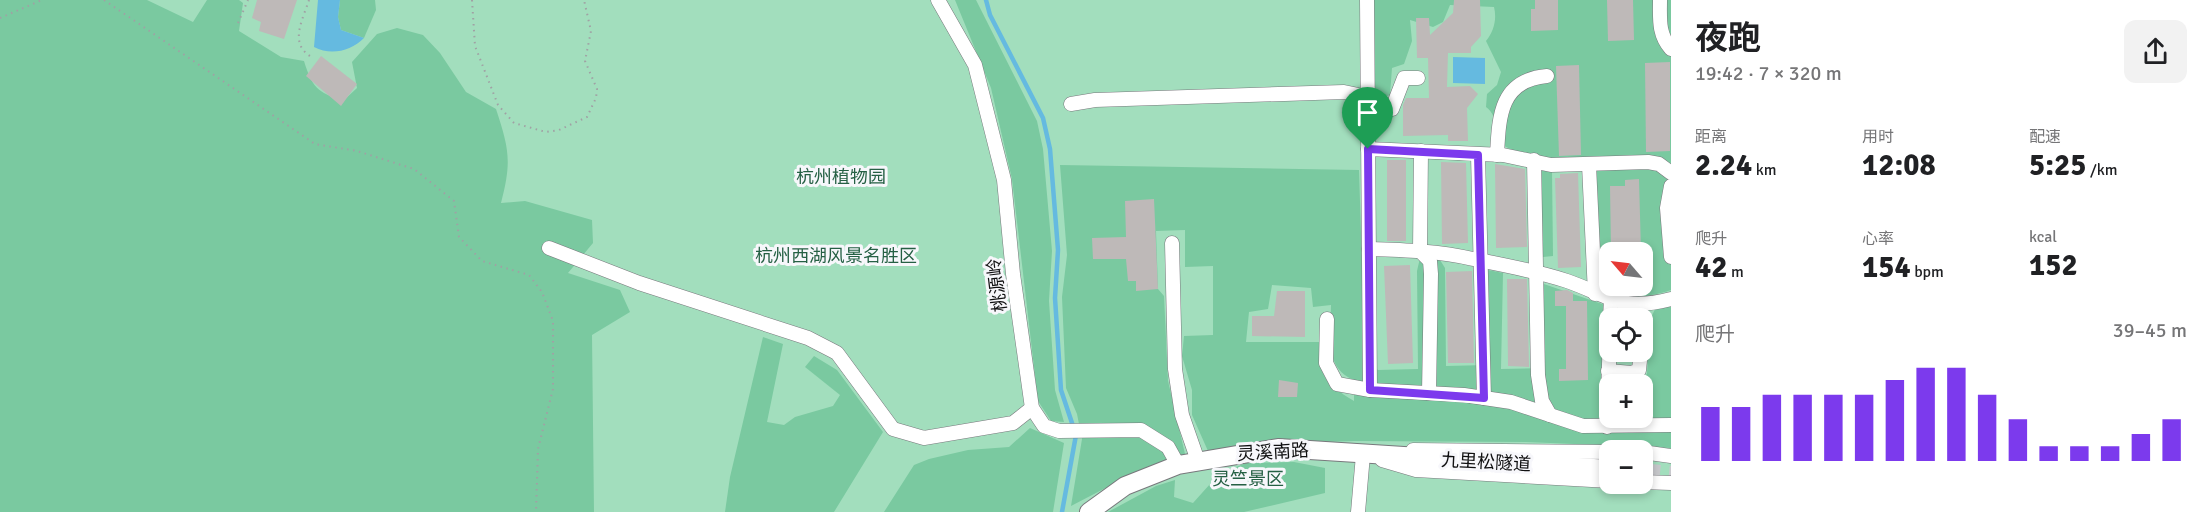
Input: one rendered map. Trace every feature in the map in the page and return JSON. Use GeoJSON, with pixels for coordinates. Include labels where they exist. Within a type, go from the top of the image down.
{"type":"FeatureCollection","features":[{"type":"Feature","properties":{"kind":"main road","name":"灵溪南路"},"geometry":{"type":"LineString","coordinates":[[1089,512],[1125,486],[1178,465],[1198,460],[1278,448],[1309,448],[1363,455]]}},
{"type":"Feature","properties":{"kind":"main road","name":"九里松隧道"},"geometry":{"type":"LineString","coordinates":[[1363,455],[1599,468]]}},
{"type":"Feature","properties":{"kind":"street","name":"桃源岭"},"geometry":{"type":"LineString","coordinates":[[938,0],[975,64],[1004,180],[1013,274],[1032,408]]}},
{"type":"Feature","properties":{"kind":"street"},"geometry":{"type":"LineString","coordinates":[[1366,0],[1370,390]]}},
{"type":"Feature","properties":{"kind":"street"},"geometry":{"type":"LineString","coordinates":[[1660,0],[1662,39],[1671,49]]}},
{"type":"Feature","properties":{"kind":"street"},"geometry":{"type":"LineString","coordinates":[[1497,155],[1499,115],[1505,102],[1520,83],[1528,78],[1547,76]]}},
{"type":"Feature","properties":{"kind":"street"},"geometry":{"type":"LineString","coordinates":[[1368,111],[1392,109],[1404,78],[1419,78]]}},
{"type":"Feature","properties":{"kind":"street"},"geometry":{"type":"LineString","coordinates":[[1071,104],[1095,99],[1344,92],[1368,97]]}},
{"type":"Feature","properties":{"kind":"street"},"geometry":{"type":"LineString","coordinates":[[1368,149],[1497,155],[1534,160],[1551,165],[1648,162],[1659,164],[1671,173]]}},
{"type":"Feature","properties":{"kind":"street"},"geometry":{"type":"LineString","coordinates":[[1420,151],[1420,251],[1430,261],[1428,393]]}},
{"type":"Feature","properties":{"kind":"street"},"geometry":{"type":"LineString","coordinates":[[1478,155],[1483,261],[1484,398]]}},
{"type":"Feature","properties":{"kind":"street"},"geometry":{"type":"LineString","coordinates":[[1534,160],[1538,375],[1542,401],[1550,415]]}},
{"type":"Feature","properties":{"kind":"street"},"geometry":{"type":"LineString","coordinates":[[1589,165],[1595,294]]}},
{"type":"Feature","properties":{"kind":"street"},"geometry":{"type":"LineString","coordinates":[[1671,186],[1668,208],[1671,256]]}},
{"type":"Feature","properties":{"kind":"street"},"geometry":{"type":"LineString","coordinates":[[1172,243],[1174,369],[1182,415],[1198,460]]}},
{"type":"Feature","properties":{"kind":"street"},"geometry":{"type":"LineString","coordinates":[[549,248],[639,283],[808,338],[837,353],[893,429],[924,438],[1013,423],[1032,408],[1044,426],[1065,430],[1141,430],[1168,447],[1178,465]]}},
{"type":"Feature","properties":{"kind":"street"},"geometry":{"type":"LineString","coordinates":[[1369,249],[1420,251],[1483,261],[1567,281],[1632,308]]}},
{"type":"Feature","properties":{"kind":"street"},"geometry":{"type":"LineString","coordinates":[[1611,299],[1611,308]]}},
{"type":"Feature","properties":{"kind":"street"},"geometry":{"type":"LineString","coordinates":[[1651,308],[1671,299]]}},
{"type":"Feature","properties":{"kind":"street"},"geometry":{"type":"LineString","coordinates":[[1327,319],[1326,363],[1337,384],[1370,390],[1428,393],[1511,402],[1583,426],[1599,427]]}},
{"type":"Feature","properties":{"kind":"street"},"geometry":{"type":"LineString","coordinates":[[1608,362],[1608,374]]}},
{"type":"Feature","properties":{"kind":"street"},"geometry":{"type":"LineString","coordinates":[[1608,371],[1632,373],[1639,370],[1640,362]]}},
{"type":"Feature","properties":{"kind":"street"},"geometry":{"type":"LineString","coordinates":[[1653,426],[1671,425]]}},
{"type":"Feature","properties":{"kind":"street"},"geometry":{"type":"LineString","coordinates":[[1363,455],[1425,448],[1599,452]]}},
{"type":"Feature","properties":{"kind":"street"},"geometry":{"type":"LineString","coordinates":[[1653,454],[1671,456]]}},
{"type":"Feature","properties":{"kind":"street"},"geometry":{"type":"LineString","coordinates":[[1363,455],[1416,470],[1599,480]]}},
{"type":"Feature","properties":{"kind":"street"},"geometry":{"type":"LineString","coordinates":[[1358,512],[1363,455]]}},
{"type":"Feature","properties":{"kind":"street"},"geometry":{"type":"LineString","coordinates":[[1653,482],[1671,483]]}},
{"type":"Feature","properties":{"kind":"path"},"geometry":{"type":"LineString","coordinates":[[0,18],[42,0]]}},
{"type":"Feature","properties":{"kind":"path"},"geometry":{"type":"LineString","coordinates":[[104,0],[315,144],[357,151],[414,169],[454,201],[459,237],[482,261],[529,274],[542,292],[553,321],[553,389],[538,449],[536,512]]}},
{"type":"Feature","properties":{"kind":"path"},"geometry":{"type":"LineString","coordinates":[[238,23],[248,0]]}},
{"type":"Feature","properties":{"kind":"path"},"geometry":{"type":"LineString","coordinates":[[309,0],[298,40],[303,51],[310,56]]}},
{"type":"Feature","properties":{"kind":"path"},"geometry":{"type":"LineString","coordinates":[[472,0],[475,46],[498,105],[514,123],[546,132],[559,130],[587,117],[596,98],[597,89],[585,61],[591,31],[584,0]]}},
{"type":"Feature","properties":{"kind":"green space","name":"杭州西湖风景名胜区"},"geometry":{"type":"Polygon","coordinates":[[[0,0],[1671,0],[1671,512],[0,512],[0,0]]]}},
{"type":"Feature","properties":{"kind":"green space"},"geometry":{"type":"Polygon","coordinates":[[[0,0],[147,0],[193,22],[207,0],[239,0],[243,3],[239,31],[281,57],[304,61],[313,83],[327,95],[343,101],[357,88],[352,62],[377,34],[397,28],[423,35],[440,53],[466,92],[496,109],[508,155],[507,176],[501,203],[525,201],[592,220],[593,243],[568,273],[620,290],[630,312],[592,335],[594,512],[0,512],[0,0]]]}},
{"type":"Feature","properties":{"kind":"green space"},"geometry":{"type":"Polygon","coordinates":[[[340,0],[375,0],[376,10],[364,38],[341,30],[338,17],[340,0]]]}},
{"type":"Feature","properties":{"kind":"green space"},"geometry":{"type":"Polygon","coordinates":[[[955,0],[976,0],[1037,121],[1043,149],[1052,251],[1049,301],[1055,390],[1064,422],[1051,421],[1038,401],[1012,179],[991,88],[955,0]]]}},
{"type":"Feature","properties":{"kind":"green space"},"geometry":{"type":"Polygon","coordinates":[[[1373,0],[1671,0],[1671,290],[1653,295],[1653,242],[1599,242],[1598,286],[1592,169],[1530,156],[1495,141],[1494,118],[1486,107],[1487,94],[1497,85],[1501,72],[1486,41],[1494,25],[1494,7],[1450,5],[1443,22],[1433,27],[1410,20],[1412,41],[1404,64],[1392,68],[1390,95],[1383,98],[1375,97],[1373,0]]]}},
{"type":"Feature","properties":{"kind":"green space"},"geometry":{"type":"Polygon","coordinates":[[[1060,165],[1359,170],[1365,360],[1378,370],[1418,369],[1417,271],[1420,258],[1440,260],[1445,268],[1446,366],[1487,365],[1488,270],[1503,273],[1501,369],[1544,368],[1541,283],[1605,305],[1605,308],[1599,308],[1599,362],[1603,362],[1603,374],[1599,374],[1599,428],[1653,428],[1653,374],[1647,374],[1648,362],[1653,362],[1653,314],[1656,307],[1671,305],[1671,448],[1653,447],[1653,440],[1599,440],[1599,445],[1526,442],[1354,441],[1250,444],[1208,451],[1192,415],[1192,390],[1182,356],[1184,336],[1213,335],[1213,266],[1185,267],[1185,230],[1156,231],[1158,289],[1164,296],[1168,381],[1185,454],[1117,482],[1071,506],[1082,439],[1077,414],[1066,388],[1062,297],[1067,255],[1060,165]],[[1272,285],[1268,309],[1249,312],[1246,342],[1319,342],[1321,363],[1326,378],[1336,389],[1354,401],[1354,380],[1337,367],[1333,358],[1330,338],[1331,305],[1313,307],[1311,288],[1272,285]]]}},
{"type":"Feature","properties":{"kind":"green space"},"geometry":{"type":"Polygon","coordinates":[[[1539,171],[1552,171],[1553,256],[1543,257],[1540,253],[1539,171]]]}},
{"type":"Feature","properties":{"kind":"green space"},"geometry":{"type":"Polygon","coordinates":[[[1619,296],[1648,296],[1643,297],[1619,296]]]}},
{"type":"Feature","properties":{"kind":"green space"},"geometry":{"type":"Polygon","coordinates":[[[763,337],[783,344],[767,422],[784,425],[795,417],[833,406],[840,395],[805,367],[814,356],[837,370],[883,432],[834,512],[725,512],[730,477],[763,337]]]}},
{"type":"Feature","properties":{"kind":"green space"},"geometry":{"type":"Polygon","coordinates":[[[1030,428],[1064,443],[1053,512],[884,512],[914,465],[968,450],[1009,447],[1030,428]]]}},
{"type":"Feature","properties":{"kind":"green space","name":"灵竺景区"},"geometry":{"type":"Polygon","coordinates":[[[1294,462],[1325,468],[1325,493],[1244,512],[1108,512],[1156,486],[1175,480],[1174,497],[1193,503],[1219,474],[1246,463],[1294,462]]]}},
{"type":"Feature","properties":{"kind":"water"},"geometry":{"type":"Polygon","coordinates":[[[318,0],[340,0],[338,17],[341,30],[364,38],[340,51],[320,50],[314,47],[318,0]]]}},
{"type":"Feature","properties":{"kind":"water"},"geometry":{"type":"Polygon","coordinates":[[[1453,57],[1485,58],[1485,84],[1453,83],[1453,57]]]}},
{"type":"Feature","properties":{"kind":"building"},"geometry":{"type":"Polygon","coordinates":[[[257,0],[297,0],[284,39],[259,31],[261,22],[252,18],[257,0]]]}},
{"type":"Feature","properties":{"kind":"building"},"geometry":{"type":"Polygon","coordinates":[[[1454,0],[1480,0],[1481,36],[1471,47],[1471,53],[1448,53],[1447,87],[1470,86],[1478,94],[1467,108],[1468,141],[1448,141],[1448,135],[1403,136],[1403,105],[1406,98],[1429,98],[1428,58],[1417,58],[1416,18],[1429,18],[1430,35],[1453,13],[1454,0]]]}},
{"type":"Feature","properties":{"kind":"building"},"geometry":{"type":"Polygon","coordinates":[[[1535,0],[1558,0],[1558,30],[1531,31],[1531,9],[1535,9],[1535,0]]]}},
{"type":"Feature","properties":{"kind":"building"},"geometry":{"type":"Polygon","coordinates":[[[1607,0],[1633,0],[1634,40],[1608,41],[1607,0]]]}},
{"type":"Feature","properties":{"kind":"building"},"geometry":{"type":"Polygon","coordinates":[[[321,56],[357,84],[341,106],[306,76],[321,56]]]}},
{"type":"Feature","properties":{"kind":"building"},"geometry":{"type":"Polygon","coordinates":[[[1670,62],[1670,151],[1646,152],[1645,63],[1670,62]]]}},
{"type":"Feature","properties":{"kind":"building"},"geometry":{"type":"Polygon","coordinates":[[[1579,65],[1581,155],[1559,156],[1556,66],[1579,65]]]}},
{"type":"Feature","properties":{"kind":"building"},"geometry":{"type":"Polygon","coordinates":[[[1387,160],[1406,160],[1406,241],[1387,241],[1387,160]]]}},
{"type":"Feature","properties":{"kind":"building"},"geometry":{"type":"Polygon","coordinates":[[[1441,162],[1466,163],[1468,243],[1442,244],[1441,162]]]}},
{"type":"Feature","properties":{"kind":"building"},"geometry":{"type":"Polygon","coordinates":[[[1495,164],[1525,169],[1527,247],[1496,248],[1495,164]]]}},
{"type":"Feature","properties":{"kind":"building"},"geometry":{"type":"Polygon","coordinates":[[[1578,173],[1581,267],[1558,268],[1555,178],[1560,178],[1560,174],[1578,173]]]}},
{"type":"Feature","properties":{"kind":"building"},"geometry":{"type":"Polygon","coordinates":[[[1639,179],[1641,242],[1611,242],[1610,186],[1625,186],[1625,180],[1639,179]]]}},
{"type":"Feature","properties":{"kind":"building"},"geometry":{"type":"Polygon","coordinates":[[[1154,199],[1158,289],[1136,291],[1136,281],[1128,281],[1126,259],[1093,259],[1092,238],[1126,237],[1125,201],[1154,199]]]}},
{"type":"Feature","properties":{"kind":"building"},"geometry":{"type":"Polygon","coordinates":[[[1410,265],[1413,363],[1388,364],[1384,266],[1410,265]]]}},
{"type":"Feature","properties":{"kind":"building"},"geometry":{"type":"Polygon","coordinates":[[[1472,271],[1474,363],[1448,363],[1446,272],[1472,271]]]}},
{"type":"Feature","properties":{"kind":"building"},"geometry":{"type":"Polygon","coordinates":[[[1507,279],[1527,279],[1529,367],[1508,366],[1507,279]]]}},
{"type":"Feature","properties":{"kind":"building"},"geometry":{"type":"Polygon","coordinates":[[[1567,290],[1573,293],[1573,301],[1587,301],[1588,380],[1559,381],[1559,369],[1566,369],[1566,306],[1555,306],[1555,291],[1567,290]]]}},
{"type":"Feature","properties":{"kind":"building"},"geometry":{"type":"Polygon","coordinates":[[[1277,291],[1305,291],[1305,337],[1252,336],[1252,316],[1274,316],[1277,291]]]}},
{"type":"Feature","properties":{"kind":"building"},"geometry":{"type":"Polygon","coordinates":[[[1279,380],[1298,383],[1297,397],[1278,397],[1279,380]]]}},
{"type":"Feature","properties":{"kind":"waterway"},"geometry":{"type":"LineString","coordinates":[[986,0],[990,15],[1043,118],[1050,149],[1058,250],[1055,298],[1061,390],[1076,435],[1062,512]]}},
{"type":"Feature","properties":{"kind":"tunnel"},"geometry":{"type":"LineString","coordinates":[[1653,473],[1671,475]]}},
{"type":"Feature","properties":{"kind":"route"},"geometry":{"type":"LineString","coordinates":[[1368,149],[1478,155],[1483,261],[1484,398],[1370,390],[1368,149]]}},
{"type":"Feature","properties":{"kind":"park label","name":"杭州植物园"},"geometry":{"type":"Point","coordinates":[841,177]}}]}
